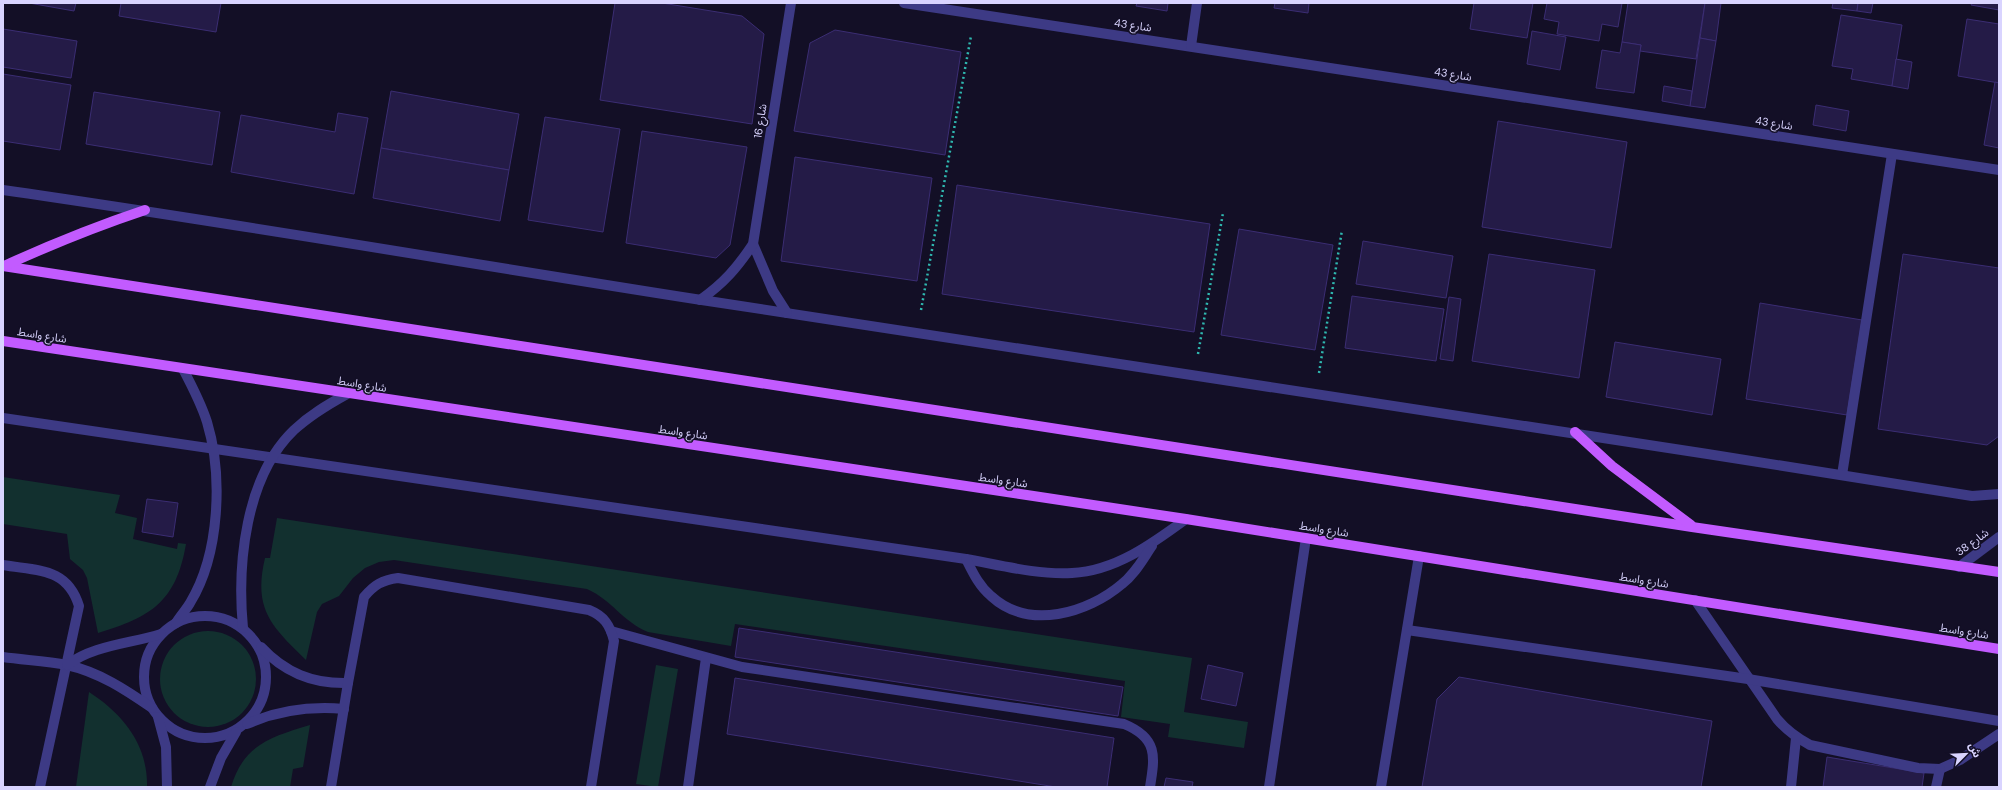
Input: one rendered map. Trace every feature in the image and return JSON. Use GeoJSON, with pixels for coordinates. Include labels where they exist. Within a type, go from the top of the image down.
{"type":"FeatureCollection","features":[{"type":"Feature","properties":{"kind":"main road"},"geometry":{"type":"LineString","coordinates":[[4,266],[64,240],[145,210]]}},
{"type":"Feature","properties":{"kind":"main road"},"geometry":{"type":"LineString","coordinates":[[4,266],[1999,572]]}},
{"type":"Feature","properties":{"kind":"main road","name":"شارع واسط"},"geometry":{"type":"LineString","coordinates":[[3,341],[1306,538],[1999,649]]}},
{"type":"Feature","properties":{"kind":"main road"},"geometry":{"type":"LineString","coordinates":[[1575,432],[1612,466],[1692,526]]}},
{"type":"Feature","properties":{"kind":"street","name":"شارع 16"},"geometry":{"type":"LineString","coordinates":[[700,300],[721,285],[739,266],[753,244],[791,3]]}},
{"type":"Feature","properties":{"kind":"street","name":"شارع 43"},"geometry":{"type":"LineString","coordinates":[[904,3],[1999,170]]}},
{"type":"Feature","properties":{"kind":"street"},"geometry":{"type":"LineString","coordinates":[[1191,46],[1197,3]]}},
{"type":"Feature","properties":{"kind":"street"},"geometry":{"type":"LineString","coordinates":[[1842,475],[1892,154]]}},
{"type":"Feature","properties":{"kind":"street"},"geometry":{"type":"LineString","coordinates":[[3,190],[145,210],[700,300],[1575,432],[1972,496],[1999,494]]}},
{"type":"Feature","properties":{"kind":"street"},"geometry":{"type":"LineString","coordinates":[[753,244],[773,291],[787,313]]}},
{"type":"Feature","properties":{"kind":"street"},"geometry":{"type":"LineString","coordinates":[[176,623],[190,603],[202,578],[209,552],[216,509],[216,469],[214,449],[207,421],[196,394],[183,369]]}},
{"type":"Feature","properties":{"kind":"street"},"geometry":{"type":"LineString","coordinates":[[243,628],[241,578],[248,529],[256,494],[272,458],[293,431],[318,410],[346,394]]}},
{"type":"Feature","properties":{"kind":"street"},"geometry":{"type":"LineString","coordinates":[[3,418],[1046,572],[1073,573],[1108,565],[1128,558],[1153,544],[1186,520]]}},
{"type":"Feature","properties":{"kind":"street","name":"شارع 38"},"geometry":{"type":"LineString","coordinates":[[1959,567],[1999,537]]}},
{"type":"Feature","properties":{"kind":"street"},"geometry":{"type":"LineString","coordinates":[[1268,787],[1306,538]]}},
{"type":"Feature","properties":{"kind":"street"},"geometry":{"type":"LineString","coordinates":[[966,559],[976,580],[992,597],[1012,609],[1034,615],[1058,614],[1081,609],[1104,598],[1123,584],[1140,565],[1153,544]]}},
{"type":"Feature","properties":{"kind":"street"},"geometry":{"type":"LineString","coordinates":[[1381,787],[1419,556]]}},
{"type":"Feature","properties":{"kind":"street"},"geometry":{"type":"LineString","coordinates":[[3,565],[54,574],[66,581],[75,592],[79,606],[40,787]]}},
{"type":"Feature","properties":{"kind":"street"},"geometry":{"type":"LineString","coordinates":[[331,787],[364,597],[373,586],[384,580],[398,578],[589,610],[598,614],[607,621],[612,631],[614,641],[591,787]]}},
{"type":"Feature","properties":{"kind":"street"},"geometry":{"type":"LineString","coordinates":[[1695,600],[1777,719],[1786,730],[1796,738],[1810,745],[1918,768],[1940,769],[1960,760],[1999,734]]}},
{"type":"Feature","properties":{"kind":"street"},"geometry":{"type":"LineString","coordinates":[[257,643],[266,664],[267,686],[260,707],[246,724],[236,732],[220,738],[203,739],[186,736],[170,728],[158,717],[152,708],[145,689],[144,670],[150,650],[161,634],[176,623],[192,616],[210,615],[228,619],[243,628],[281,666],[297,675],[313,681],[330,684],[348,683]]}},
{"type":"Feature","properties":{"kind":"street"},"geometry":{"type":"LineString","coordinates":[[1407,630],[1748,679],[1999,721]]}},
{"type":"Feature","properties":{"kind":"street"},"geometry":{"type":"LineString","coordinates":[[612,631],[706,658],[755,669],[1124,724],[1138,730],[1148,741],[1154,755],[1150,787]]}},
{"type":"Feature","properties":{"kind":"street"},"geometry":{"type":"LineString","coordinates":[[67,666],[76,659],[98,650],[161,634]]}},
{"type":"Feature","properties":{"kind":"street"},"geometry":{"type":"LineString","coordinates":[[3,657],[67,666],[111,682],[152,708]]}},
{"type":"Feature","properties":{"kind":"street"},"geometry":{"type":"LineString","coordinates":[[688,787],[706,658]]}},
{"type":"Feature","properties":{"kind":"street"},"geometry":{"type":"LineString","coordinates":[[246,724],[264,717],[304,708],[344,709]]}},
{"type":"Feature","properties":{"kind":"street"},"geometry":{"type":"LineString","coordinates":[[158,717],[166,747],[167,787]]}},
{"type":"Feature","properties":{"kind":"street"},"geometry":{"type":"LineString","coordinates":[[210,787],[221,758],[236,732]]}},
{"type":"Feature","properties":{"kind":"street"},"geometry":{"type":"LineString","coordinates":[[1791,787],[1796,738]]}},
{"type":"Feature","properties":{"kind":"street"},"geometry":{"type":"LineString","coordinates":[[1936,787],[1940,769]]}},
{"type":"Feature","properties":{"kind":"path"},"geometry":{"type":"LineString","coordinates":[[917,333],[975,14]]}},
{"type":"Feature","properties":{"kind":"path"},"geometry":{"type":"LineString","coordinates":[[1194,374],[1223,213]]}},
{"type":"Feature","properties":{"kind":"path"},"geometry":{"type":"LineString","coordinates":[[1316,393],[1342,230]]}},
{"type":"Feature","properties":{"kind":"green space"},"geometry":{"type":"Polygon","coordinates":[[[3,477],[120,495],[115,513],[137,518],[133,539],[177,549],[178,543],[186,544],[182,564],[168,593],[158,604],[146,613],[117,627],[98,633],[87,578],[83,570],[70,559],[67,534],[3,524],[3,477]]]}},
{"type":"Feature","properties":{"kind":"green space"},"geometry":{"type":"Polygon","coordinates":[[[277,518],[1192,658],[1184,712],[1248,722],[1244,748],[1168,737],[1170,724],[1121,717],[1125,681],[735,624],[731,646],[648,632],[631,623],[604,599],[587,589],[394,560],[379,562],[365,568],[353,578],[339,596],[322,604],[317,612],[306,660],[274,626],[263,604],[261,591],[262,576],[265,558],[270,558],[277,518]]]}},
{"type":"Feature","properties":{"kind":"green space"},"geometry":{"type":"Polygon","coordinates":[[[208,631],[226,635],[242,645],[252,661],[256,679],[252,697],[242,713],[226,723],[208,727],[190,723],[174,713],[164,697],[160,679],[164,661],[174,645],[190,635],[208,631]]]}},
{"type":"Feature","properties":{"kind":"green space"},"geometry":{"type":"Polygon","coordinates":[[[656,665],[678,669],[658,787],[636,784],[656,665]]]}},
{"type":"Feature","properties":{"kind":"green space"},"geometry":{"type":"Polygon","coordinates":[[[89,692],[113,710],[131,732],[138,744],[143,758],[147,787],[76,787],[89,692]]]}},
{"type":"Feature","properties":{"kind":"green space"},"geometry":{"type":"Polygon","coordinates":[[[310,725],[303,767],[293,769],[290,787],[231,787],[243,761],[261,744],[283,734],[310,725]]]}},
{"type":"Feature","properties":{"kind":"building"},"geometry":{"type":"Polygon","coordinates":[[[29,3],[76,3],[74,11],[29,3]]]}},
{"type":"Feature","properties":{"kind":"building"},"geometry":{"type":"Polygon","coordinates":[[[121,3],[221,3],[216,32],[119,16],[121,3]]]}},
{"type":"Feature","properties":{"kind":"building"},"geometry":{"type":"Polygon","coordinates":[[[615,3],[662,3],[742,16],[764,34],[752,124],[600,100],[615,3]]]}},
{"type":"Feature","properties":{"kind":"building"},"geometry":{"type":"Polygon","coordinates":[[[1137,3],[1168,3],[1167,11],[1136,6],[1137,3]]]}},
{"type":"Feature","properties":{"kind":"building"},"geometry":{"type":"Polygon","coordinates":[[[1275,3],[1309,3],[1308,13],[1274,8],[1275,3]]]}},
{"type":"Feature","properties":{"kind":"building"},"geometry":{"type":"Polygon","coordinates":[[[1474,3],[1533,3],[1527,38],[1470,29],[1474,3]]]}},
{"type":"Feature","properties":{"kind":"building"},"geometry":{"type":"Polygon","coordinates":[[[1547,3],[1622,3],[1618,27],[1602,24],[1599,41],[1557,34],[1559,22],[1544,19],[1547,3]]]}},
{"type":"Feature","properties":{"kind":"building"},"geometry":{"type":"Polygon","coordinates":[[[1628,3],[1705,3],[1696,59],[1640,51],[1641,45],[1622,42],[1628,3]]]}},
{"type":"Feature","properties":{"kind":"building"},"geometry":{"type":"Polygon","coordinates":[[[1705,3],[1721,3],[1716,41],[1700,38],[1705,3]]]}},
{"type":"Feature","properties":{"kind":"building"},"geometry":{"type":"Polygon","coordinates":[[[1833,3],[1858,3],[1857,11],[1832,8],[1833,3]]]}},
{"type":"Feature","properties":{"kind":"building"},"geometry":{"type":"Polygon","coordinates":[[[1858,3],[1873,3],[1871,13],[1857,11],[1858,3]]]}},
{"type":"Feature","properties":{"kind":"building"},"geometry":{"type":"Polygon","coordinates":[[[1972,3],[1999,3],[1999,10],[1971,5],[1972,3]]]}},
{"type":"Feature","properties":{"kind":"building"},"geometry":{"type":"Polygon","coordinates":[[[1841,15],[1902,25],[1892,86],[1851,79],[1853,69],[1832,66],[1841,15]]]}},
{"type":"Feature","properties":{"kind":"building"},"geometry":{"type":"Polygon","coordinates":[[[1967,19],[1999,24],[1999,83],[1958,76],[1967,19]]]}},
{"type":"Feature","properties":{"kind":"building"},"geometry":{"type":"Polygon","coordinates":[[[3,29],[77,41],[71,78],[3,67],[3,29]]]}},
{"type":"Feature","properties":{"kind":"building"},"geometry":{"type":"Polygon","coordinates":[[[835,30],[961,52],[945,155],[794,131],[810,43],[835,30]]]}},
{"type":"Feature","properties":{"kind":"building"},"geometry":{"type":"Polygon","coordinates":[[[1532,31],[1566,37],[1560,70],[1527,64],[1532,31]]]}},
{"type":"Feature","properties":{"kind":"building"},"geometry":{"type":"Polygon","coordinates":[[[1700,38],[1716,41],[1705,108],[1690,106],[1700,38]]]}},
{"type":"Feature","properties":{"kind":"building"},"geometry":{"type":"Polygon","coordinates":[[[1622,42],[1641,45],[1634,93],[1596,88],[1602,50],[1620,53],[1622,42]]]}},
{"type":"Feature","properties":{"kind":"building"},"geometry":{"type":"Polygon","coordinates":[[[1896,59],[1912,62],[1908,89],[1892,86],[1896,59]]]}},
{"type":"Feature","properties":{"kind":"building"},"geometry":{"type":"Polygon","coordinates":[[[3,74],[71,85],[60,150],[3,141],[3,74]]]}},
{"type":"Feature","properties":{"kind":"building"},"geometry":{"type":"Polygon","coordinates":[[[1995,82],[1999,83],[1999,148],[1984,145],[1995,82]]]}},
{"type":"Feature","properties":{"kind":"building"},"geometry":{"type":"Polygon","coordinates":[[[1664,86],[1692,91],[1690,106],[1662,101],[1664,86]]]}},
{"type":"Feature","properties":{"kind":"building"},"geometry":{"type":"Polygon","coordinates":[[[391,91],[519,114],[509,170],[381,148],[391,91]]]}},
{"type":"Feature","properties":{"kind":"building"},"geometry":{"type":"Polygon","coordinates":[[[94,92],[220,112],[212,165],[86,144],[94,92]]]}},
{"type":"Feature","properties":{"kind":"building"},"geometry":{"type":"Polygon","coordinates":[[[1816,105],[1849,111],[1846,131],[1813,125],[1816,105]]]}},
{"type":"Feature","properties":{"kind":"building"},"geometry":{"type":"Polygon","coordinates":[[[338,113],[368,118],[354,194],[231,172],[241,115],[335,132],[338,113]]]}},
{"type":"Feature","properties":{"kind":"building"},"geometry":{"type":"Polygon","coordinates":[[[545,117],[620,129],[603,232],[528,220],[545,117]]]}},
{"type":"Feature","properties":{"kind":"building"},"geometry":{"type":"Polygon","coordinates":[[[1498,121],[1627,142],[1611,248],[1482,227],[1498,121]]]}},
{"type":"Feature","properties":{"kind":"building"},"geometry":{"type":"Polygon","coordinates":[[[642,131],[747,147],[730,245],[716,258],[626,243],[642,131]]]}},
{"type":"Feature","properties":{"kind":"building"},"geometry":{"type":"Polygon","coordinates":[[[381,148],[509,170],[500,221],[373,198],[381,148]]]}},
{"type":"Feature","properties":{"kind":"building"},"geometry":{"type":"Polygon","coordinates":[[[795,157],[932,178],[917,281],[781,261],[795,157]]]}},
{"type":"Feature","properties":{"kind":"building"},"geometry":{"type":"Polygon","coordinates":[[[957,185],[1210,224],[1194,332],[942,294],[957,185]]]}},
{"type":"Feature","properties":{"kind":"building"},"geometry":{"type":"Polygon","coordinates":[[[1239,229],[1333,245],[1315,350],[1221,335],[1239,229]]]}},
{"type":"Feature","properties":{"kind":"building"},"geometry":{"type":"Polygon","coordinates":[[[1363,241],[1453,256],[1446,298],[1356,284],[1363,241]]]}},
{"type":"Feature","properties":{"kind":"building"},"geometry":{"type":"Polygon","coordinates":[[[1489,254],[1595,270],[1579,378],[1472,361],[1489,254]]]}},
{"type":"Feature","properties":{"kind":"building"},"geometry":{"type":"Polygon","coordinates":[[[1903,254],[1999,268],[1999,436],[1987,445],[1878,429],[1903,254]]]}},
{"type":"Feature","properties":{"kind":"building"},"geometry":{"type":"Polygon","coordinates":[[[1352,296],[1444,309],[1436,361],[1345,348],[1352,296]]]}},
{"type":"Feature","properties":{"kind":"building"},"geometry":{"type":"Polygon","coordinates":[[[1449,297],[1461,299],[1453,361],[1440,359],[1449,297]]]}},
{"type":"Feature","properties":{"kind":"building"},"geometry":{"type":"Polygon","coordinates":[[[1760,303],[1862,320],[1847,415],[1746,399],[1760,303]]]}},
{"type":"Feature","properties":{"kind":"building"},"geometry":{"type":"Polygon","coordinates":[[[1615,342],[1721,359],[1712,415],[1606,397],[1615,342]]]}},
{"type":"Feature","properties":{"kind":"building"},"geometry":{"type":"Polygon","coordinates":[[[147,499],[178,503],[173,537],[142,532],[147,499]]]}},
{"type":"Feature","properties":{"kind":"building"},"geometry":{"type":"Polygon","coordinates":[[[739,628],[1123,687],[1118,716],[735,657],[739,628]]]}},
{"type":"Feature","properties":{"kind":"building"},"geometry":{"type":"Polygon","coordinates":[[[1208,665],[1243,673],[1236,706],[1201,699],[1208,665]]]}},
{"type":"Feature","properties":{"kind":"building"},"geometry":{"type":"Polygon","coordinates":[[[1459,677],[1712,721],[1701,787],[1422,787],[1437,699],[1459,677]]]}},
{"type":"Feature","properties":{"kind":"building"},"geometry":{"type":"Polygon","coordinates":[[[735,678],[1114,738],[1107,787],[1056,787],[727,734],[735,678]]]}},
{"type":"Feature","properties":{"kind":"building"},"geometry":{"type":"Polygon","coordinates":[[[1827,757],[1924,773],[1922,787],[1823,787],[1827,757]]]}},
{"type":"Feature","properties":{"kind":"building"},"geometry":{"type":"Polygon","coordinates":[[[1166,778],[1193,782],[1192,787],[1164,787],[1166,778]]]}}]}
